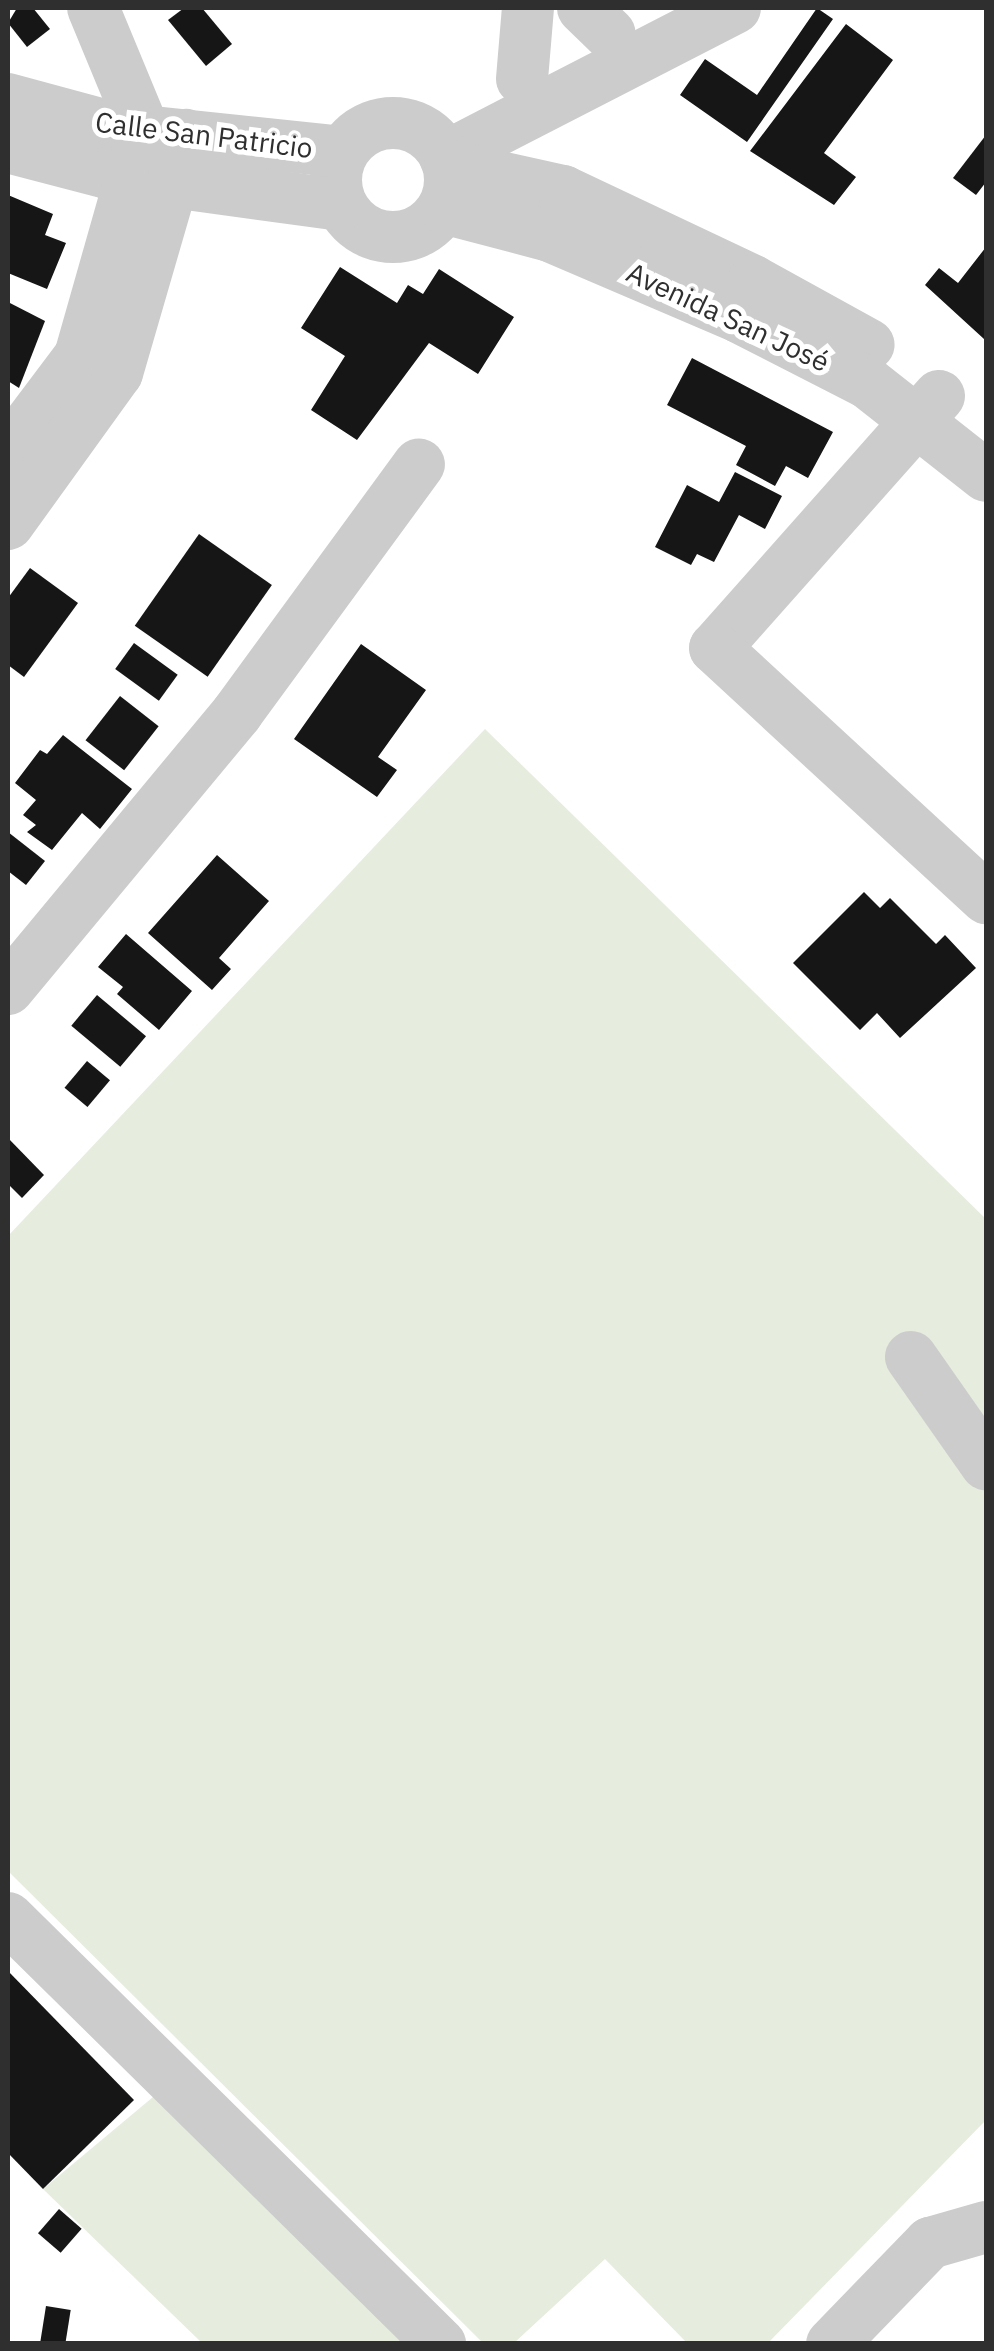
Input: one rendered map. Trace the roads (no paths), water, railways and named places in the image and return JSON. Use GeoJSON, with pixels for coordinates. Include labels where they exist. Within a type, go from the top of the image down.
{"type":"FeatureCollection","features":[{"type":"Feature","properties":{"kind":"street"},"geometry":{"type":"LineString","coordinates":[[8,524],[117,373],[160,155],[93,8]]}},
{"type":"Feature","properties":{"kind":"street"},"geometry":{"type":"LineString","coordinates":[[522,78],[528,8]]}},
{"type":"Feature","properties":{"kind":"street"},"geometry":{"type":"LineString","coordinates":[[440,165],[386,122],[353,138],[342,152],[336,188],[341,205],[366,231],[382,237],[418,232],[440,165],[522,78],[596,21],[663,8]]}},
{"type":"Feature","properties":{"kind":"street"},"geometry":{"type":"LineString","coordinates":[[440,165],[735,8]]}},
{"type":"Feature","properties":{"kind":"street","name":"Calle San Patricio"},"geometry":{"type":"LineString","coordinates":[[8,99],[160,155],[341,205]]}},
{"type":"Feature","properties":{"kind":"street","name":"Calle San Patricio"},"geometry":{"type":"LineString","coordinates":[[8,147],[160,155],[342,152]]}},
{"type":"Feature","properties":{"kind":"street"},"geometry":{"type":"LineString","coordinates":[[8,452],[80,356],[160,155]]}},
{"type":"Feature","properties":{"kind":"street","name":"Avenida San José"},"geometry":{"type":"LineString","coordinates":[[440,165],[563,190],[753,280],[882,352],[986,476]]}},
{"type":"Feature","properties":{"kind":"street"},"geometry":{"type":"LineString","coordinates":[[928,408],[716,648],[986,898]]}},
{"type":"Feature","properties":{"kind":"street","name":"Avenida San José"},"geometry":{"type":"LineString","coordinates":[[928,408],[986,433]]}},
{"type":"Feature","properties":{"kind":"street"},"geometry":{"type":"LineString","coordinates":[[8,990],[237,713],[419,464]]}},
{"type":"Feature","properties":{"kind":"street"},"geometry":{"type":"LineString","coordinates":[[911,1357],[986,1464]]}},
{"type":"Feature","properties":{"kind":"street"},"geometry":{"type":"LineString","coordinates":[[8,1918],[440,2344]]}},
{"type":"Feature","properties":{"kind":"street"},"geometry":{"type":"LineString","coordinates":[[832,2344],[930,2243],[986,2228]]}},
{"type":"Feature","properties":{"kind":"street"},"geometry":{"type":"LineString","coordinates":[[878,2344],[986,2228]]}}]}
